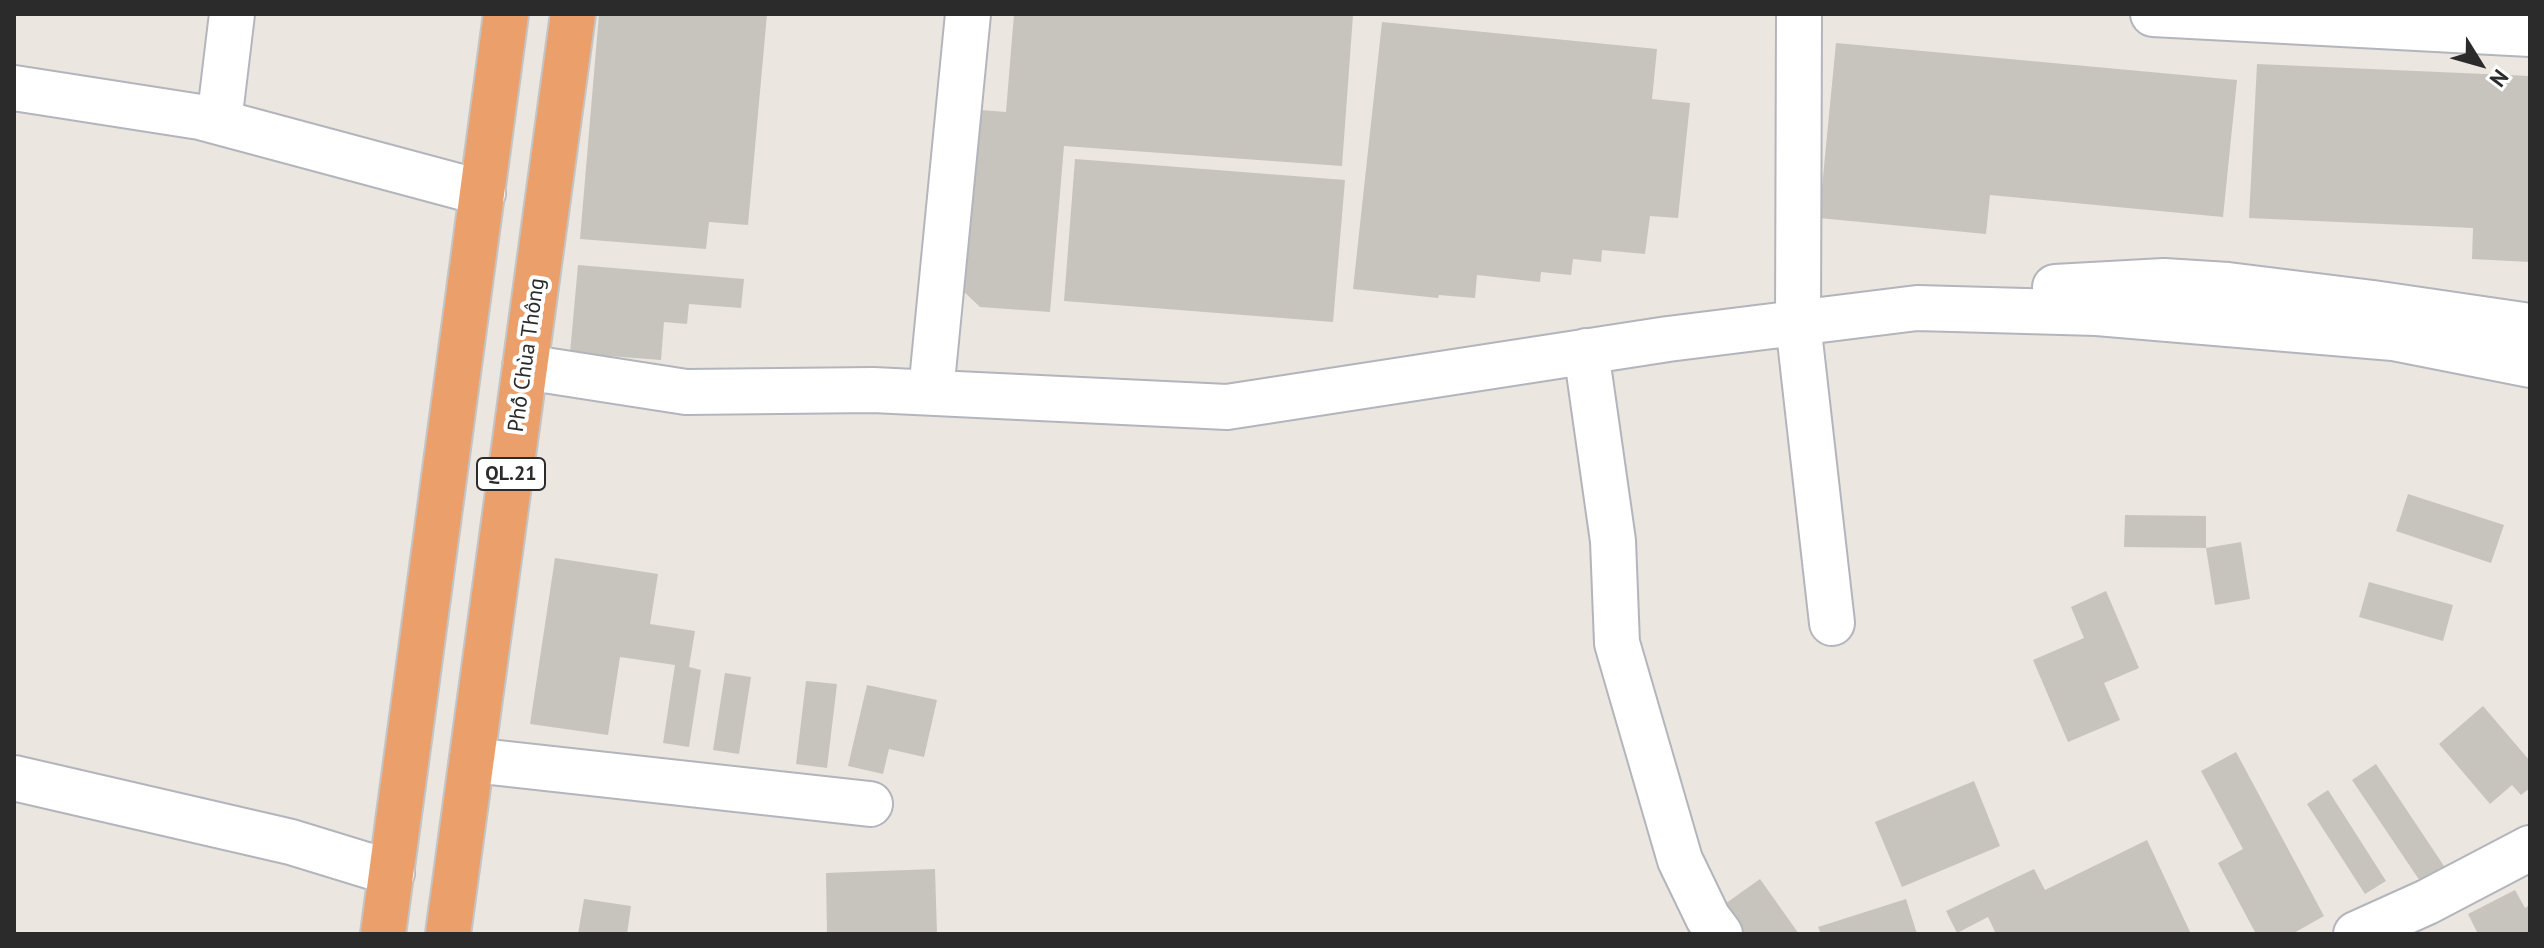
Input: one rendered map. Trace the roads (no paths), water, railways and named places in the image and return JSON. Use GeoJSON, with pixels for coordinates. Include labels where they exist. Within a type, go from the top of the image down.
{"type":"FeatureCollection","features":[{"type":"Feature","properties":{"kind":"highway","name":"QL.21"},"geometry":{"type":"LineString","coordinates":[[383,934],[506,14]]}},
{"type":"Feature","properties":{"kind":"highway","name":"Phố Chùa Thông"},"geometry":{"type":"LineString","coordinates":[[448,934],[573,14]]}},
{"type":"Feature","properties":{"kind":"highway"},"geometry":{"type":"LineString","coordinates":[[440,508],[505,513]]}},
{"type":"Feature","properties":{"kind":"street"},"geometry":{"type":"LineString","coordinates":[[219,122],[232,14]]}},
{"type":"Feature","properties":{"kind":"street"},"geometry":{"type":"LineString","coordinates":[[931,392],[968,14]]}},
{"type":"Feature","properties":{"kind":"street"},"geometry":{"type":"LineString","coordinates":[[1799,14],[1797,312],[1832,623]]}},
{"type":"Feature","properties":{"kind":"street"},"geometry":{"type":"LineString","coordinates":[[2153,14],[2530,34]]}},
{"type":"Feature","properties":{"kind":"street"},"geometry":{"type":"LineString","coordinates":[[14,88],[219,122],[483,193]]}},
{"type":"Feature","properties":{"kind":"street"},"geometry":{"type":"LineString","coordinates":[[525,367],[686,392],[873,390],[1227,407],[1586,351],[1797,312],[2164,281],[2228,285],[2530,326]]}},
{"type":"Feature","properties":{"kind":"street"},"geometry":{"type":"LineString","coordinates":[[1797,312],[1917,308],[2097,313],[2393,338],[2530,365]]}},
{"type":"Feature","properties":{"kind":"street"},"geometry":{"type":"LineString","coordinates":[[1586,351],[1613,541],[1617,643],[1680,860],[1708,918],[1720,934]]}},
{"type":"Feature","properties":{"kind":"street"},"geometry":{"type":"LineString","coordinates":[[472,760],[870,804]]}},
{"type":"Feature","properties":{"kind":"street"},"geometry":{"type":"LineString","coordinates":[[14,778],[291,842],[392,873]]}},
{"type":"Feature","properties":{"kind":"street"},"geometry":{"type":"LineString","coordinates":[[2356,934],[2427,902],[2530,848]]}}]}
